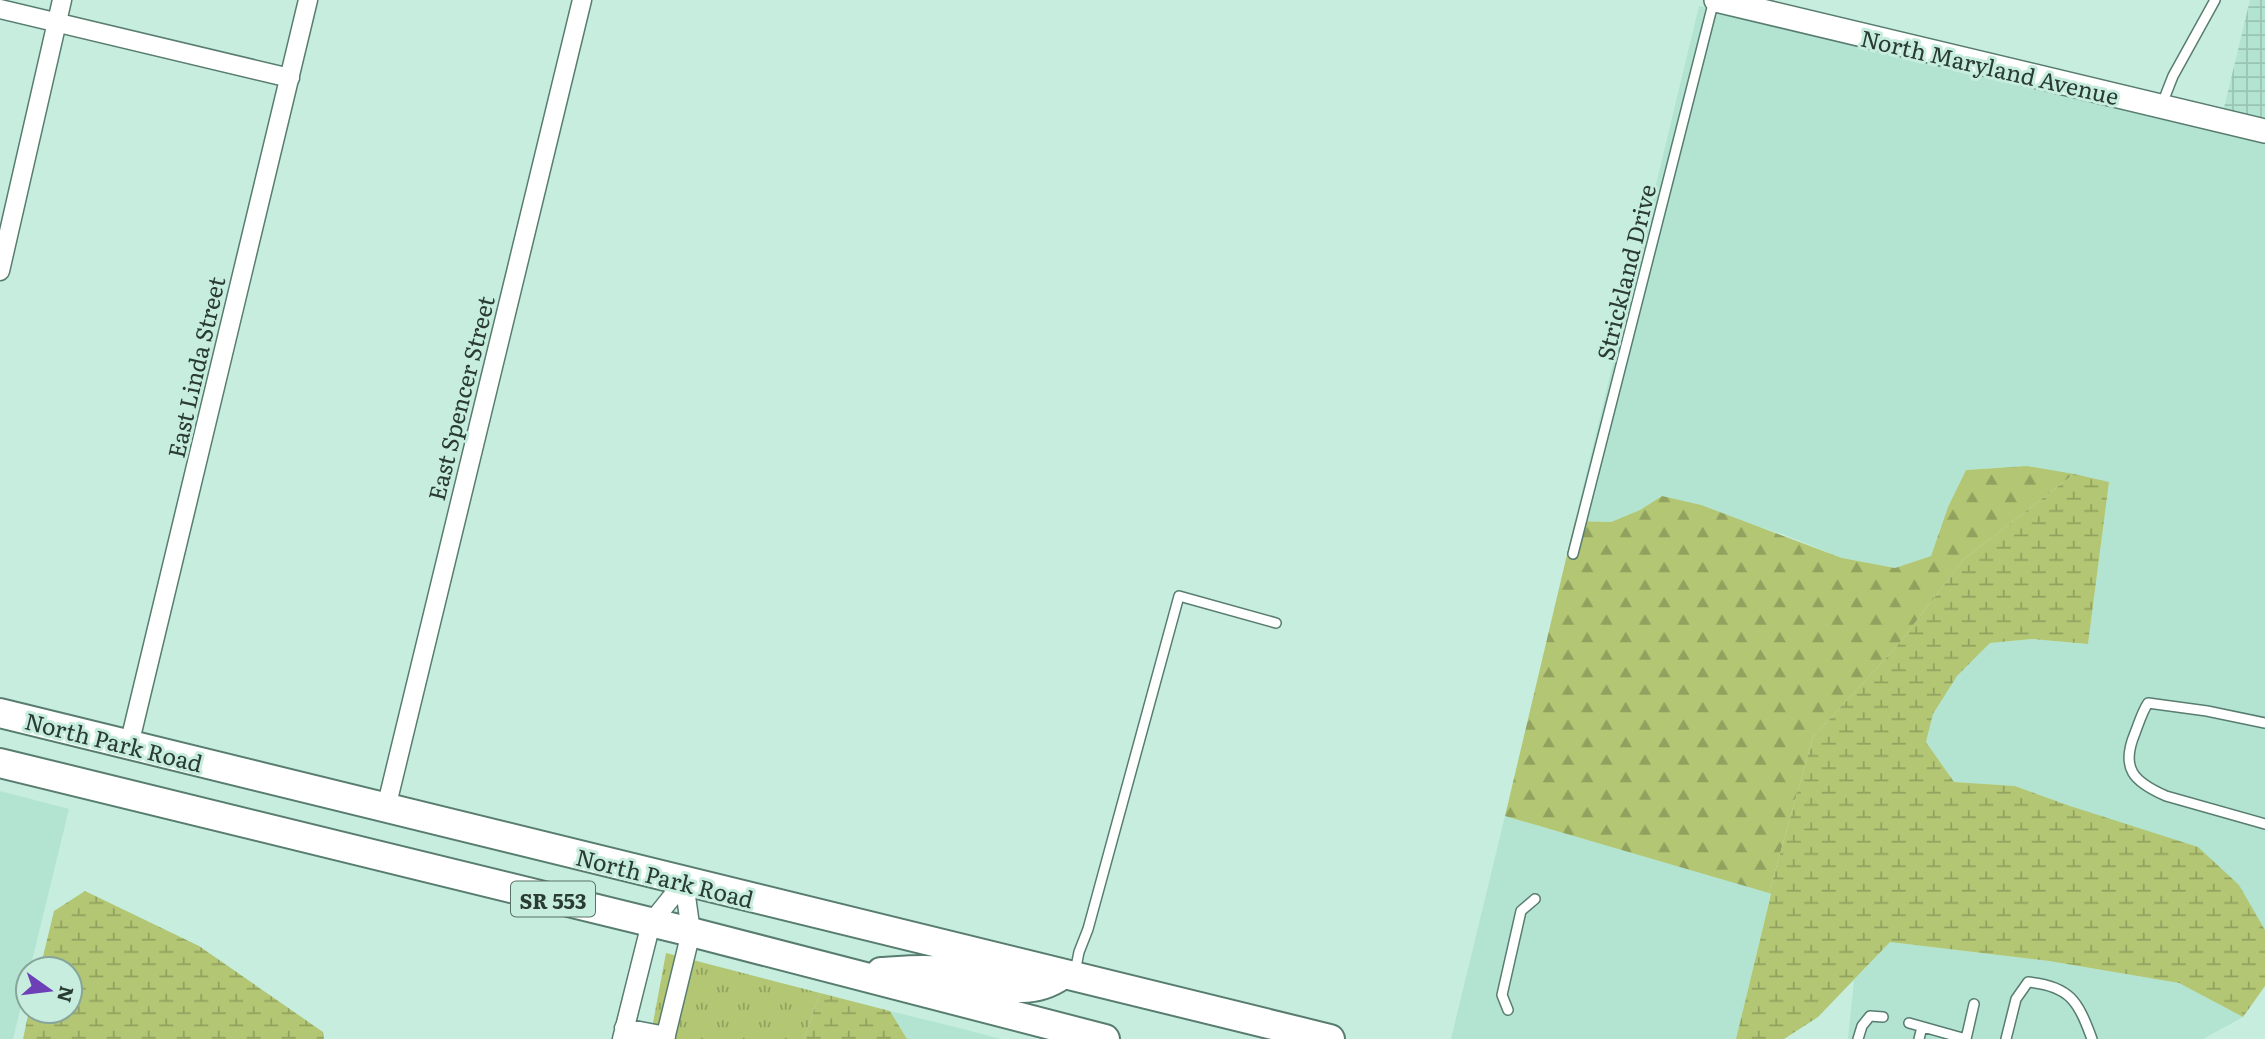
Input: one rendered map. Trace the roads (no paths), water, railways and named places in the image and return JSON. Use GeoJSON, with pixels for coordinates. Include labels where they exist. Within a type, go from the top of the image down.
{"type":"FeatureCollection","features":[{"type":"Feature","properties":{"kind":"main road","name":"North Park Road"},"geometry":{"type":"LineString","coordinates":[[0,713],[1330,1039]]}},
{"type":"Feature","properties":{"kind":"main road","name":"North Park Road"},"geometry":{"type":"LineString","coordinates":[[0,763],[651,922],[1105,1039]]}},
{"type":"Feature","properties":{"kind":"main road"},"geometry":{"type":"LineString","coordinates":[[850,973],[940,970],[1017,989],[1048,985],[1068,976]]}},
{"type":"Feature","properties":{"kind":"street"},"geometry":{"type":"LineString","coordinates":[[0,271],[5,222],[62,0]]}},
{"type":"Feature","properties":{"kind":"street","name":"East Linda Street"},"geometry":{"type":"LineString","coordinates":[[129,745],[308,0]]}},
{"type":"Feature","properties":{"kind":"street","name":"East Spencer Street"},"geometry":{"type":"LineString","coordinates":[[386,808],[582,0]]}},
{"type":"Feature","properties":{"kind":"street","name":"North Maryland Avenue"},"geometry":{"type":"LineString","coordinates":[[1715,0],[2265,131]]}},
{"type":"Feature","properties":{"kind":"street"},"geometry":{"type":"LineString","coordinates":[[0,9],[289,78]]}},
{"type":"Feature","properties":{"kind":"street"},"geometry":{"type":"LineString","coordinates":[[684,882],[691,932],[665,1038],[623,1034],[651,922],[684,882]]}},
{"type":"Feature","properties":{"kind":"lane","name":"Strickland Drive"},"geometry":{"type":"LineString","coordinates":[[1573,554],[1715,0]]}},
{"type":"Feature","properties":{"kind":"lane"},"geometry":{"type":"LineString","coordinates":[[2161,106],[2173,76],[2215,0]]}},
{"type":"Feature","properties":{"kind":"lane"},"geometry":{"type":"LineString","coordinates":[[1068,976],[1088,929],[1179,596],[1276,623]]}},
{"type":"Feature","properties":{"kind":"lane"},"geometry":{"type":"LineString","coordinates":[[2265,723],[2148,703],[2127,758],[2128,766],[2134,774],[2155,791],[2265,824]]}},
{"type":"Feature","properties":{"kind":"lane"},"geometry":{"type":"LineString","coordinates":[[1508,1010],[1502,995],[1521,911],[1535,899]]}},
{"type":"Feature","properties":{"kind":"lane"},"geometry":{"type":"LineString","coordinates":[[2006,1039],[2016,999],[2028,982],[2049,984],[2063,990],[2084,1016],[2092,1039]]}},
{"type":"Feature","properties":{"kind":"lane"},"geometry":{"type":"LineString","coordinates":[[1909,1023],[1966,1039],[1974,1004]]}},
{"type":"Feature","properties":{"kind":"lane"},"geometry":{"type":"LineString","coordinates":[[1858,1039],[1862,1026],[1870,1016],[1883,1017]]}},
{"type":"Feature","properties":{"kind":"lane"},"geometry":{"type":"LineString","coordinates":[[1919,1039],[1923,1027]]}}]}
